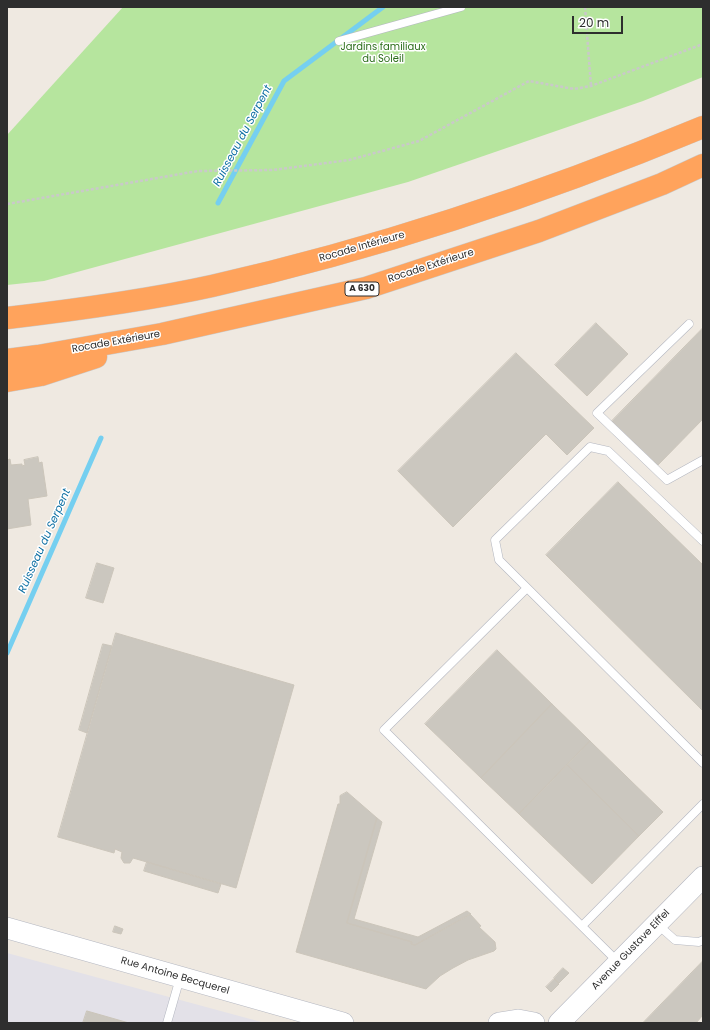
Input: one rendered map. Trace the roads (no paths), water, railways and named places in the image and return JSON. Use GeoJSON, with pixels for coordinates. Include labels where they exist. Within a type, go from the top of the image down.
{"type":"FeatureCollection","features":[{"type":"Feature","properties":{"kind":"highway","name":"Rocade Intérieure"},"geometry":{"type":"LineString","coordinates":[[7,318],[80,309],[211,286],[366,247],[500,204],[659,145],[703,127]]}},
{"type":"Feature","properties":{"kind":"highway","name":"Rocade Extérieure"},"geometry":{"type":"LineString","coordinates":[[7,360],[162,334],[366,288],[539,231],[662,184],[703,165]]}},
{"type":"Feature","properties":{"kind":"highway"},"geometry":{"type":"LineString","coordinates":[[7,381],[41,375],[162,334]]}},
{"type":"Feature","properties":{"kind":"street","name":"Avenue Gustave Eiffel"},"geometry":{"type":"LineString","coordinates":[[559,1023],[703,877]]}},
{"type":"Feature","properties":{"kind":"street","name":"Rue Antoine Becquerel"},"geometry":{"type":"LineString","coordinates":[[7,928],[343,1023]]}},
{"type":"Feature","properties":{"kind":"street"},"geometry":{"type":"LineString","coordinates":[[499,1023],[518,1020],[534,1023]]}},
{"type":"Feature","properties":{"kind":"lane"},"geometry":{"type":"LineString","coordinates":[[339,41],[461,7]]}},
{"type":"Feature","properties":{"kind":"lane"},"geometry":{"type":"LineString","coordinates":[[690,324],[597,413],[666,480],[703,460]]}},
{"type":"Feature","properties":{"kind":"lane"},"geometry":{"type":"LineString","coordinates":[[703,541],[608,451],[590,447],[495,540],[499,560],[703,763]]}},
{"type":"Feature","properties":{"kind":"lane"},"geometry":{"type":"LineString","coordinates":[[527,588],[384,730],[619,963]]}},
{"type":"Feature","properties":{"kind":"lane"},"geometry":{"type":"LineString","coordinates":[[582,926],[703,804]]}},
{"type":"Feature","properties":{"kind":"lane"},"geometry":{"type":"LineString","coordinates":[[657,924],[675,940],[703,940]]}},
{"type":"Feature","properties":{"kind":"lane"},"geometry":{"type":"LineString","coordinates":[[168,1023],[180,977]]}},
{"type":"Feature","properties":{"kind":"waterway","name":"Ruisseau du Serpent"},"geometry":{"type":"LineString","coordinates":[[218,203],[284,81],[383,7]]}},
{"type":"Feature","properties":{"kind":"waterway","name":"Ruisseau du Serpent"},"geometry":{"type":"LineString","coordinates":[[7,653],[101,438]]}},
{"type":"Feature","properties":{"kind":"park label","name":"Jardins familiaux du Soleil"},"geometry":{"type":"Point","coordinates":[383,52]}}]}
